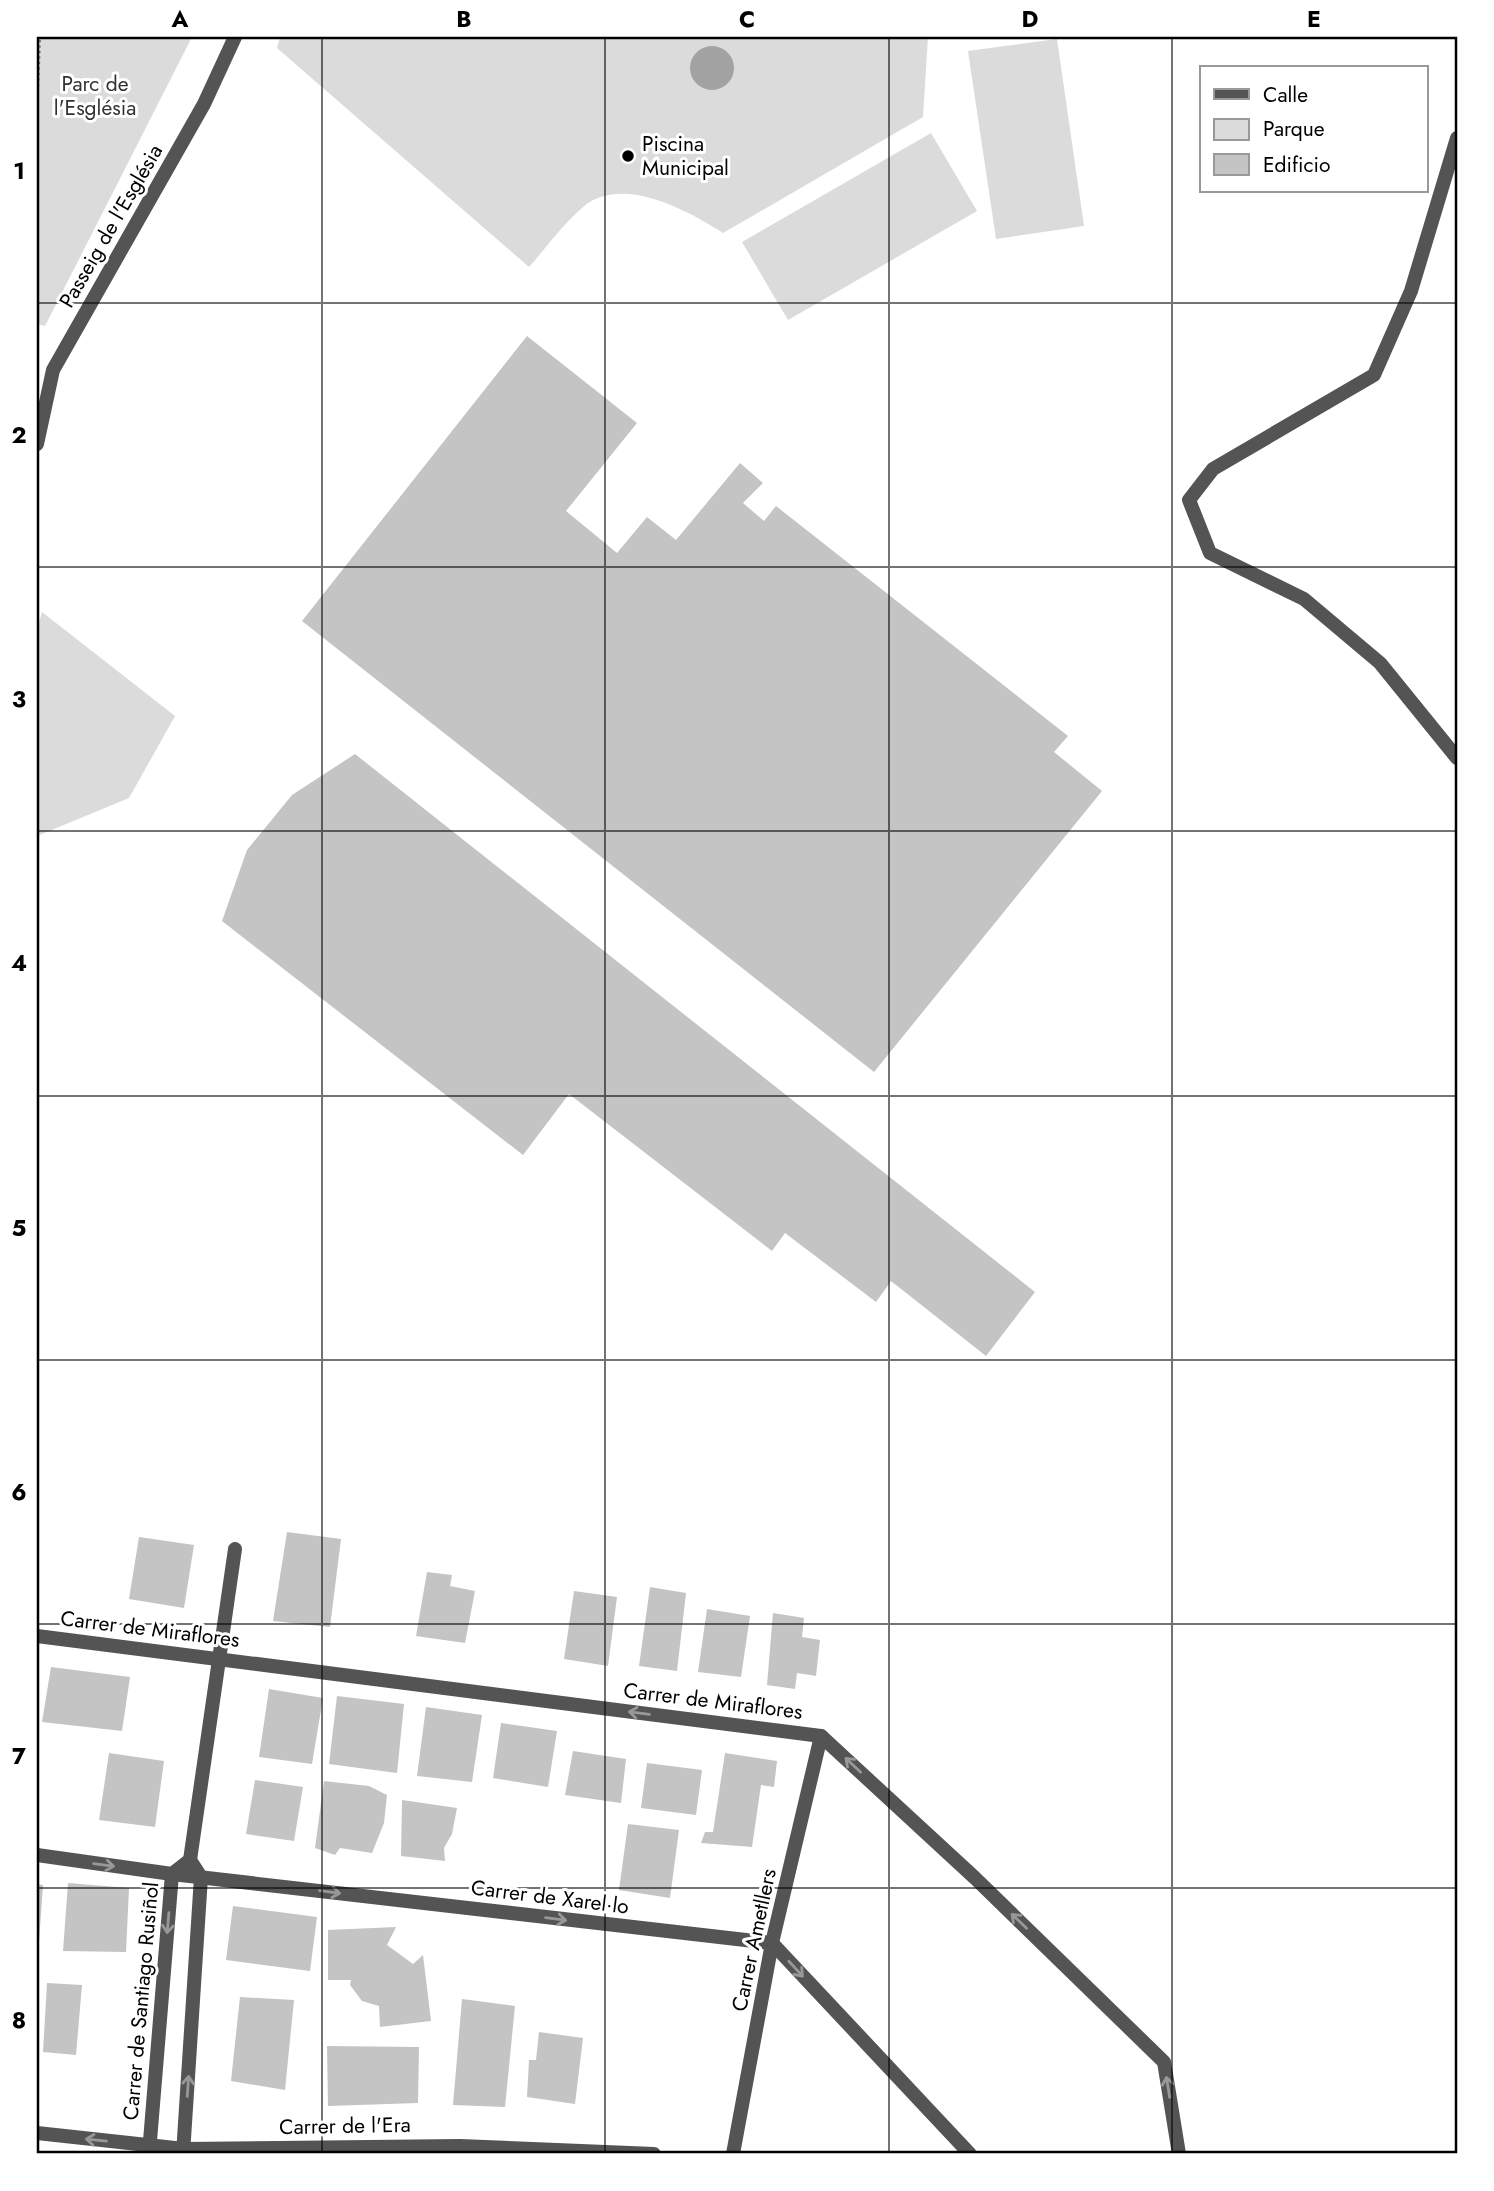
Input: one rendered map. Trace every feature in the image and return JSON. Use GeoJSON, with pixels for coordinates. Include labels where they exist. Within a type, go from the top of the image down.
{"type":"FeatureCollection","features":[{"type":"Feature","properties":{"kind":"street","name":"Passeig de l'Església"},"geometry":{"type":"LineString","coordinates":[[37,444],[53,370],[204,104],[235,39]]}},
{"type":"Feature","properties":{"kind":"street"},"geometry":{"type":"LineString","coordinates":[[1457,138],[1411,291],[1374,375],[1213,469],[1189,500],[1210,553],[1304,599],[1380,663],[1457,758]]}},
{"type":"Feature","properties":{"kind":"street"},"geometry":{"type":"LineString","coordinates":[[184,2151],[201,1877],[190,1860],[235,1549]]}},
{"type":"Feature","properties":{"kind":"street","name":"Carrer de Miraflores"},"geometry":{"type":"LineString","coordinates":[[37,1636],[821,1736],[975,1878],[1164,2062],[1179,2154]]}},
{"type":"Feature","properties":{"kind":"street","name":"Carrer Ametllers"},"geometry":{"type":"LineString","coordinates":[[733,2154],[772,1944],[821,1736]]}},
{"type":"Feature","properties":{"kind":"street","name":"Carrer de Xarel·lo"},"geometry":{"type":"LineString","coordinates":[[37,1855],[172,1874],[772,1944]]}},
{"type":"Feature","properties":{"kind":"street","name":"Carrer de Santiago Rusiñol"},"geometry":{"type":"LineString","coordinates":[[150,2150],[172,1874],[190,1860]]}},
{"type":"Feature","properties":{"kind":"street"},"geometry":{"type":"LineString","coordinates":[[772,1944],[970,2154]]}},
{"type":"Feature","properties":{"kind":"street","name":"Carrer de l'Era"},"geometry":{"type":"LineString","coordinates":[[37,2133],[150,2150],[460,2146],[654,2154]]}},
{"type":"Feature","properties":{"kind":"path"},"geometry":{"type":"LineString","coordinates":[[37,86],[39,37]]}},
{"type":"Feature","properties":{"kind":"green space","name":"Parc de l'Església"},"geometry":{"type":"Polygon","coordinates":[[[37,37],[192,37],[45,326],[37,324],[37,37]]]}},
{"type":"Feature","properties":{"kind":"green space","name":"Piscina Municipal"},"geometry":{"type":"Polygon","coordinates":[[[280,37],[928,37],[923,117],[723,233],[674,206],[655,199],[617,194],[599,198],[583,207],[529,267],[277,48],[280,37]]]}},
{"type":"Feature","properties":{"kind":"green space"},"geometry":{"type":"Polygon","coordinates":[[[1057,39],[1084,226],[996,239],[968,51],[1057,39]]]}},
{"type":"Feature","properties":{"kind":"green space"},"geometry":{"type":"Polygon","coordinates":[[[931,133],[977,211],[788,320],[742,242],[931,133]]]}},
{"type":"Feature","properties":{"kind":"green space"},"geometry":{"type":"Polygon","coordinates":[[[42,612],[175,716],[129,798],[37,836],[37,630],[42,612]]]}},
{"type":"Feature","properties":{"kind":"shaded area"},"geometry":{"type":"Polygon","coordinates":[[[712,46],[727,53],[734,68],[727,83],[712,90],[697,83],[690,68],[697,53],[712,46]]]}},
{"type":"Feature","properties":{"kind":"building"},"geometry":{"type":"Polygon","coordinates":[[[527,336],[637,423],[566,511],[617,553],[647,517],[676,540],[740,463],[763,483],[743,503],[764,521],[776,506],[1068,736],[1054,752],[1102,791],[874,1072],[302,621],[527,336]]]}},
{"type":"Feature","properties":{"kind":"building"},"geometry":{"type":"Polygon","coordinates":[[[355,754],[1035,1292],[986,1356],[891,1281],[876,1302],[785,1233],[772,1251],[569,1094],[523,1155],[222,921],[247,850],[292,795],[355,754]]]}},
{"type":"Feature","properties":{"kind":"building"},"geometry":{"type":"Polygon","coordinates":[[[287,1532],[341,1539],[330,1627],[273,1621],[287,1532]]]}},
{"type":"Feature","properties":{"kind":"building"},"geometry":{"type":"Polygon","coordinates":[[[139,1537],[194,1545],[184,1608],[129,1599],[139,1537]]]}},
{"type":"Feature","properties":{"kind":"building"},"geometry":{"type":"Polygon","coordinates":[[[427,1572],[452,1575],[450,1586],[475,1591],[465,1643],[416,1636],[427,1572]]]}},
{"type":"Feature","properties":{"kind":"building"},"geometry":{"type":"Polygon","coordinates":[[[650,1587],[686,1593],[677,1671],[639,1666],[650,1587]]]}},
{"type":"Feature","properties":{"kind":"building"},"geometry":{"type":"Polygon","coordinates":[[[574,1591],[617,1597],[608,1666],[564,1659],[574,1591]]]}},
{"type":"Feature","properties":{"kind":"building"},"geometry":{"type":"Polygon","coordinates":[[[707,1609],[750,1616],[741,1677],[698,1672],[707,1609]]]}},
{"type":"Feature","properties":{"kind":"building"},"geometry":{"type":"Polygon","coordinates":[[[773,1613],[804,1618],[802,1637],[820,1640],[816,1676],[797,1673],[795,1689],[767,1685],[773,1613]]]}},
{"type":"Feature","properties":{"kind":"building"},"geometry":{"type":"Polygon","coordinates":[[[51,1667],[130,1677],[122,1731],[42,1722],[51,1667]]]}},
{"type":"Feature","properties":{"kind":"building"},"geometry":{"type":"Polygon","coordinates":[[[269,1689],[323,1698],[312,1764],[259,1757],[269,1689]]]}},
{"type":"Feature","properties":{"kind":"building"},"geometry":{"type":"Polygon","coordinates":[[[337,1696],[404,1704],[397,1773],[329,1764],[337,1696]]]}},
{"type":"Feature","properties":{"kind":"building"},"geometry":{"type":"Polygon","coordinates":[[[426,1707],[482,1715],[472,1782],[417,1776],[426,1707]]]}},
{"type":"Feature","properties":{"kind":"building"},"geometry":{"type":"Polygon","coordinates":[[[501,1723],[557,1731],[548,1787],[493,1778],[501,1723]]]}},
{"type":"Feature","properties":{"kind":"building"},"geometry":{"type":"Polygon","coordinates":[[[573,1751],[626,1759],[621,1803],[565,1795],[573,1751]]]}},
{"type":"Feature","properties":{"kind":"building"},"geometry":{"type":"Polygon","coordinates":[[[109,1753],[164,1761],[155,1827],[99,1820],[109,1753]]]}},
{"type":"Feature","properties":{"kind":"building"},"geometry":{"type":"Polygon","coordinates":[[[725,1753],[777,1761],[774,1787],[761,1785],[752,1847],[701,1843],[705,1832],[713,1832],[725,1753]]]}},
{"type":"Feature","properties":{"kind":"building"},"geometry":{"type":"Polygon","coordinates":[[[647,1763],[702,1770],[696,1815],[641,1808],[647,1763]]]}},
{"type":"Feature","properties":{"kind":"building"},"geometry":{"type":"Polygon","coordinates":[[[255,1780],[303,1787],[294,1841],[246,1834],[255,1780]]]}},
{"type":"Feature","properties":{"kind":"building"},"geometry":{"type":"Polygon","coordinates":[[[324,1781],[369,1786],[387,1795],[384,1823],[372,1853],[340,1848],[335,1855],[315,1848],[324,1781]]]}},
{"type":"Feature","properties":{"kind":"building"},"geometry":{"type":"Polygon","coordinates":[[[402,1800],[457,1808],[452,1834],[444,1848],[445,1861],[401,1856],[402,1800]]]}},
{"type":"Feature","properties":{"kind":"building"},"geometry":{"type":"Polygon","coordinates":[[[628,1824],[679,1830],[670,1898],[619,1890],[628,1824]]]}},
{"type":"Feature","properties":{"kind":"building"},"geometry":{"type":"Polygon","coordinates":[[[68,1883],[129,1888],[126,1952],[63,1951],[68,1883]]]}},
{"type":"Feature","properties":{"kind":"building"},"geometry":{"type":"Polygon","coordinates":[[[37,1884],[43,1885],[39,1942],[37,1942],[37,1884]]]}},
{"type":"Feature","properties":{"kind":"building"},"geometry":{"type":"Polygon","coordinates":[[[233,1906],[317,1917],[310,1971],[226,1960],[233,1906]]]}},
{"type":"Feature","properties":{"kind":"building"},"geometry":{"type":"Polygon","coordinates":[[[396,1927],[387,1945],[413,1964],[423,1955],[431,2021],[380,2027],[379,2006],[362,2001],[350,1985],[351,1980],[328,1980],[328,1930],[396,1927]]]}},
{"type":"Feature","properties":{"kind":"building"},"geometry":{"type":"Polygon","coordinates":[[[47,1983],[82,1985],[76,2055],[43,2052],[47,1983]]]}},
{"type":"Feature","properties":{"kind":"building"},"geometry":{"type":"Polygon","coordinates":[[[240,1997],[294,2000],[285,2090],[231,2081],[240,1997]]]}},
{"type":"Feature","properties":{"kind":"building"},"geometry":{"type":"Polygon","coordinates":[[[462,1999],[515,2006],[505,2107],[453,2105],[462,1999]]]}},
{"type":"Feature","properties":{"kind":"building"},"geometry":{"type":"Polygon","coordinates":[[[539,2032],[583,2038],[575,2104],[527,2097],[529,2060],[536,2060],[539,2032]]]}},
{"type":"Feature","properties":{"kind":"building"},"geometry":{"type":"Polygon","coordinates":[[[327,2046],[419,2047],[418,2103],[328,2106],[327,2046]]]}},
{"type":"Feature","properties":{"kind":"place","name":"Piscina Municipal"},"geometry":{"type":"Point","coordinates":[628,156]}}]}
